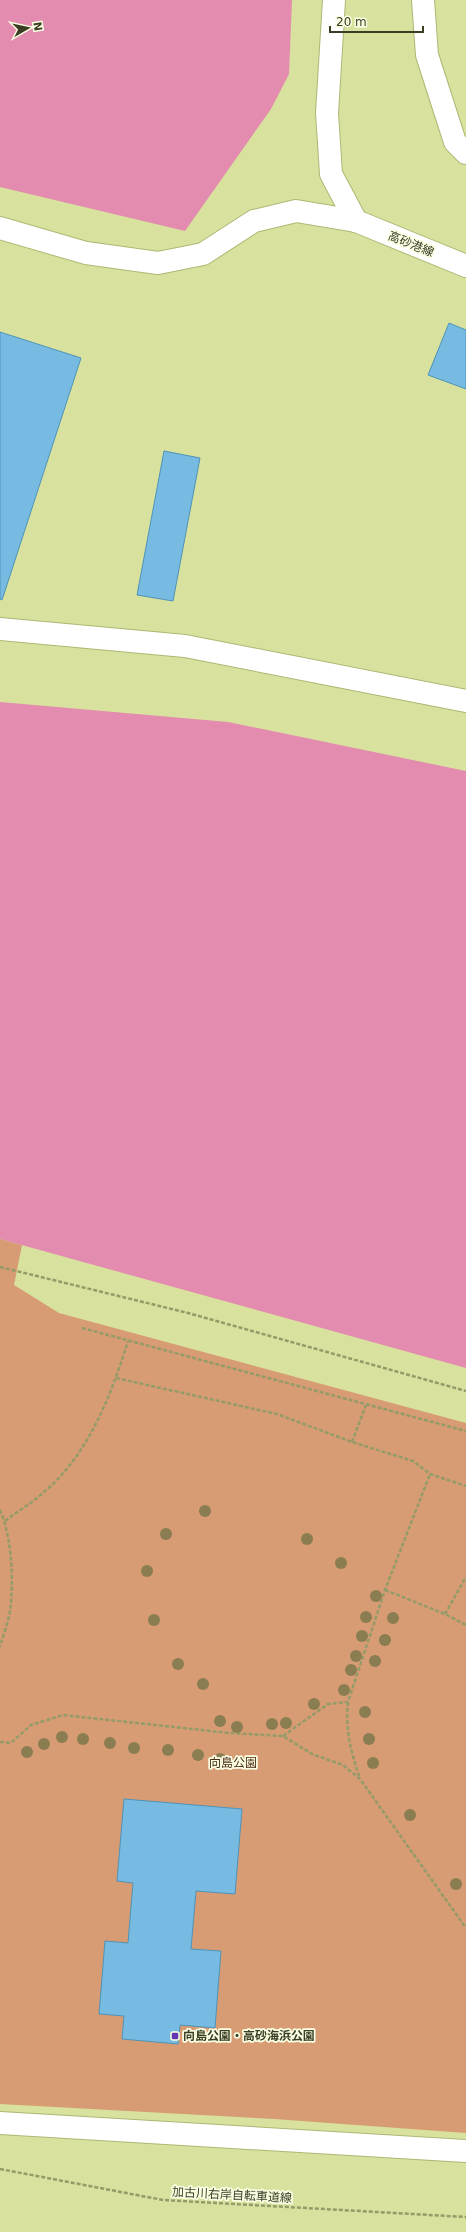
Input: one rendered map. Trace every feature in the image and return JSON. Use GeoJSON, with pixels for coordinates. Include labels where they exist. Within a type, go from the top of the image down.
{"type":"FeatureCollection","features":[{"type":"Feature","properties":{"kind":"street"},"geometry":{"type":"LineString","coordinates":[[334,0],[328,113],[331,174],[356,221]]}},
{"type":"Feature","properties":{"kind":"street"},"geometry":{"type":"LineString","coordinates":[[423,0],[427,55],[455,142],[466,153]]}},
{"type":"Feature","properties":{"kind":"street","name":"高砂港線"},"geometry":{"type":"LineString","coordinates":[[0,228],[86,253],[158,263],[203,254],[254,221],[296,211],[356,221],[466,266]]}},
{"type":"Feature","properties":{"kind":"street"},"geometry":{"type":"LineString","coordinates":[[0,629],[186,646],[466,701]]}},
{"type":"Feature","properties":{"kind":"street"},"geometry":{"type":"LineString","coordinates":[[0,2123],[466,2151]]}},
{"type":"Feature","properties":{"kind":"path"},"geometry":{"type":"LineString","coordinates":[[0,1267],[188,1313],[466,1391]]}},
{"type":"Feature","properties":{"kind":"path"},"geometry":{"type":"LineString","coordinates":[[82,1328],[466,1432]]}},
{"type":"Feature","properties":{"kind":"path"},"geometry":{"type":"LineString","coordinates":[[5,1521],[45,1492],[70,1464],[91,1434],[116,1378],[128,1341]]}},
{"type":"Feature","properties":{"kind":"path"},"geometry":{"type":"LineString","coordinates":[[116,1378],[277,1414],[352,1442],[414,1461],[430,1474],[466,1486]]}},
{"type":"Feature","properties":{"kind":"path"},"geometry":{"type":"LineString","coordinates":[[352,1442],[366,1405]]}},
{"type":"Feature","properties":{"kind":"path"},"geometry":{"type":"LineString","coordinates":[[360,1779],[349,1747],[346,1722],[348,1702],[385,1590],[430,1474]]}},
{"type":"Feature","properties":{"kind":"path"},"geometry":{"type":"LineString","coordinates":[[0,1510],[5,1521],[12,1587],[10,1612],[0,1647]]}},
{"type":"Feature","properties":{"kind":"path"},"geometry":{"type":"LineString","coordinates":[[445,1614],[466,1577]]}},
{"type":"Feature","properties":{"kind":"path"},"geometry":{"type":"LineString","coordinates":[[385,1590],[445,1614],[466,1625]]}},
{"type":"Feature","properties":{"kind":"path"},"geometry":{"type":"LineString","coordinates":[[283,1736],[328,1704],[348,1702]]}},
{"type":"Feature","properties":{"kind":"path"},"geometry":{"type":"LineString","coordinates":[[0,1742],[11,1743],[31,1725],[63,1715],[229,1733],[283,1736],[312,1754],[343,1764],[360,1779],[466,1928]]}},
{"type":"Feature","properties":{"kind":"path","name":"加古川右岸自転車道線"},"geometry":{"type":"LineString","coordinates":[[0,2169],[163,2200],[466,2217]]}},
{"type":"Feature","properties":{"kind":"green space","name":"向島公園"},"geometry":{"type":"Polygon","coordinates":[[[0,1239],[22,1245],[14,1285],[59,1313],[466,1423],[466,2133],[274,2119],[0,2104],[0,1239]]]}},
{"type":"Feature","properties":{"kind":"shaded area"},"geometry":{"type":"Polygon","coordinates":[[[0,0],[292,0],[289,74],[271,109],[185,231],[0,187],[0,0]]]}},
{"type":"Feature","properties":{"kind":"shaded area"},"geometry":{"type":"Polygon","coordinates":[[[0,702],[228,722],[466,771],[466,1368],[0,1239],[0,702]]]}},
{"type":"Feature","properties":{"kind":"building"},"geometry":{"type":"Polygon","coordinates":[[[449,323],[466,330],[466,389],[428,375],[449,323]]]}},
{"type":"Feature","properties":{"kind":"building"},"geometry":{"type":"Polygon","coordinates":[[[0,332],[81,358],[2,600],[0,599],[0,332]]]}},
{"type":"Feature","properties":{"kind":"building"},"geometry":{"type":"Polygon","coordinates":[[[164,451],[200,458],[173,601],[137,595],[164,451]]]}},
{"type":"Feature","properties":{"kind":"building"},"geometry":{"type":"Polygon","coordinates":[[[124,1799],[242,1809],[235,1894],[196,1891],[191,1949],[221,1951],[215,2028],[180,2025],[178,2044],[122,2039],[124,2016],[99,2014],[105,1941],[128,1943],[133,1883],[117,1881],[124,1799]]]}},
{"type":"Feature","properties":{"kind":"place","name":"向島公園・高砂海浜公園"},"geometry":{"type":"Point","coordinates":[175,2036]}}]}
